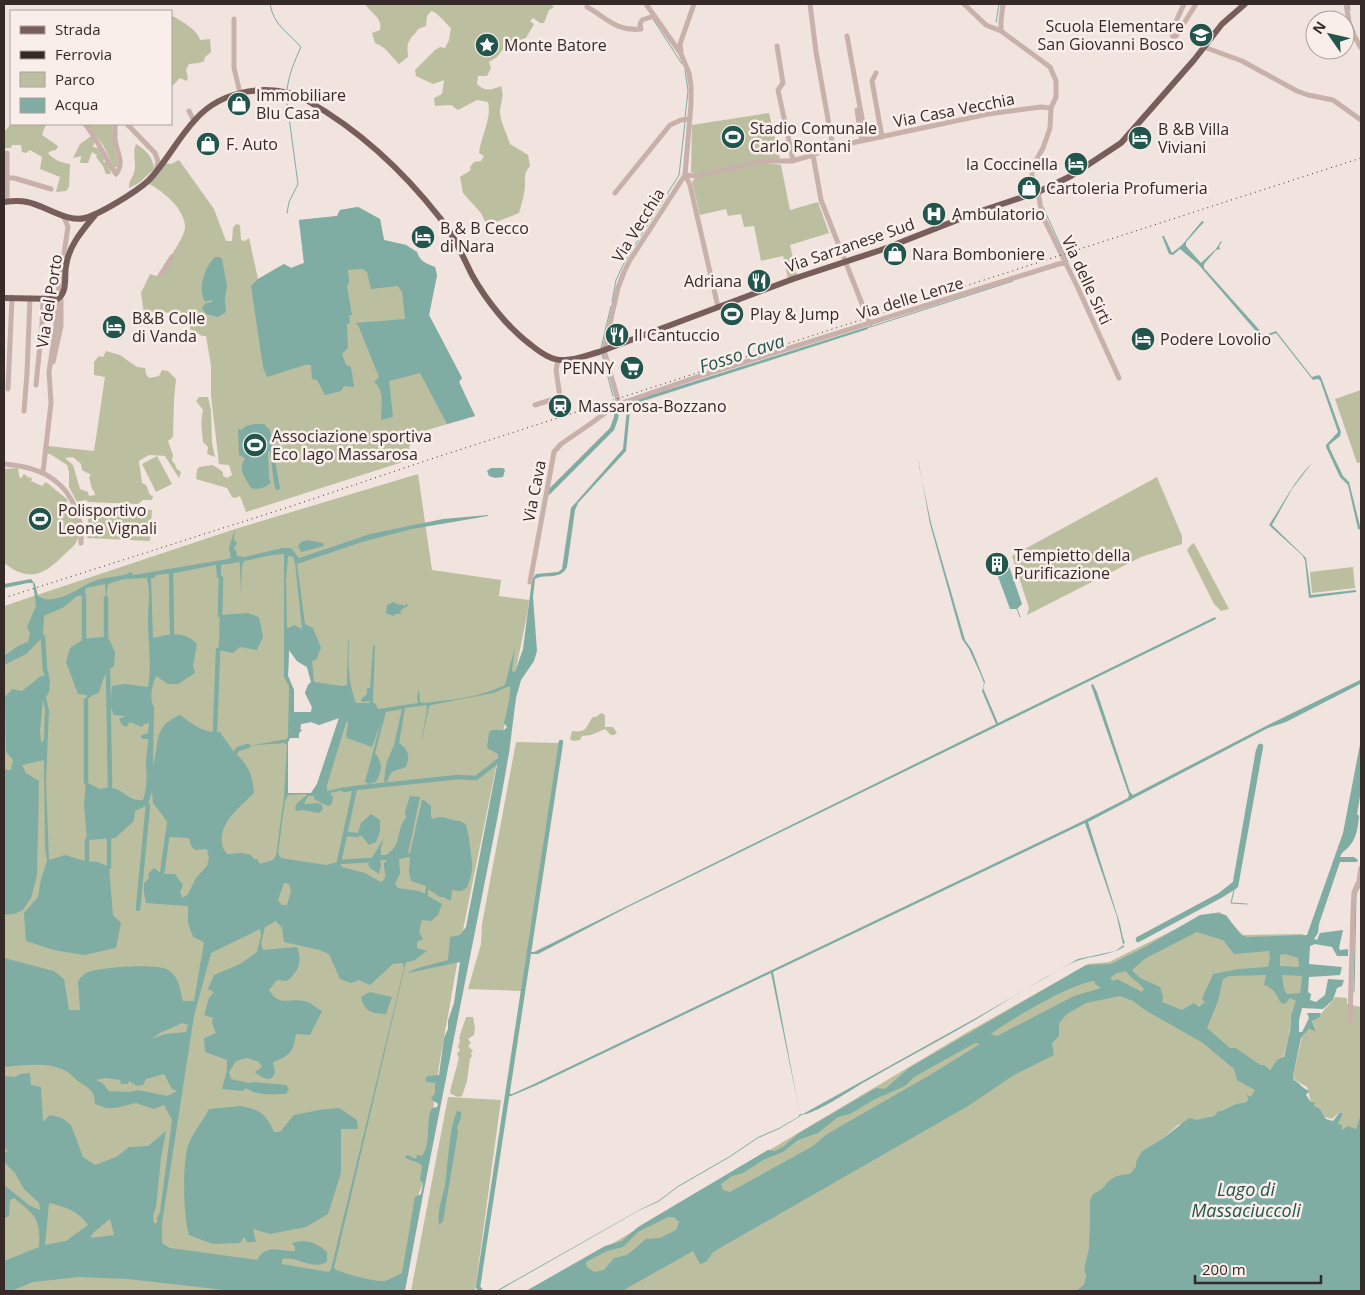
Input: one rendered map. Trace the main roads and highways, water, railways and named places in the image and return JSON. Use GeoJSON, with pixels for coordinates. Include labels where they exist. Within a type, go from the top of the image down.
{"type":"FeatureCollection","features":[{"type":"Feature","properties":{"kind":"main road","name":"Via Sarzanese Sud"},"geometry":{"type":"LineString","coordinates":[[97,213],[147,181],[194,121],[214,105],[240,93],[264,90],[286,92],[307,100],[352,130],[386,160],[432,207],[452,233],[474,278],[507,325],[540,352],[558,360],[573,359],[602,351],[718,307],[1038,192],[1078,172],[1121,144],[1222,24],[1245,4]]}},
{"type":"Feature","properties":{"kind":"main road"},"geometry":{"type":"LineString","coordinates":[[5,201],[27,202],[64,217],[83,219],[97,213]]}},
{"type":"Feature","properties":{"kind":"main road","name":"Via del Porto"},"geometry":{"type":"LineString","coordinates":[[4,298],[59,297],[64,291],[69,251],[97,213]]}},
{"type":"Feature","properties":{"kind":"main road"},"geometry":{"type":"LineString","coordinates":[[83,219],[85,228]]}},
{"type":"Feature","properties":{"kind":"water"},"geometry":{"type":"Polygon","coordinates":[[[358,207],[380,219],[384,240],[406,245],[417,252],[424,262],[435,267],[437,275],[429,315],[462,378],[459,382],[475,416],[447,424],[420,373],[389,381],[393,417],[381,420],[381,394],[380,389],[374,382],[379,377],[358,325],[355,323],[405,319],[402,292],[398,286],[371,289],[367,272],[363,269],[348,270],[349,283],[347,286],[352,315],[349,315],[350,323],[347,324],[348,348],[342,354],[346,365],[351,367],[354,387],[344,386],[341,391],[325,395],[317,380],[312,379],[311,365],[305,365],[267,377],[263,367],[251,286],[258,279],[284,264],[291,268],[304,263],[299,220],[337,216],[340,210],[358,207]]]}},
{"type":"Feature","properties":{"kind":"water"},"geometry":{"type":"Polygon","coordinates":[[[1202,221],[1204,222],[1186,242],[1186,246],[1201,263],[1216,249],[1221,241],[1220,249],[1216,250],[1204,264],[1204,268],[1263,334],[1276,331],[1312,377],[1319,375],[1321,377],[1341,432],[1340,436],[1329,445],[1330,449],[1343,476],[1349,482],[1361,530],[1358,529],[1348,485],[1340,477],[1326,447],[1338,432],[1320,380],[1313,380],[1276,333],[1266,337],[1255,330],[1198,264],[1180,249],[1173,255],[1169,254],[1162,236],[1164,236],[1172,253],[1182,245],[1202,221]]]}},
{"type":"Feature","properties":{"kind":"water"},"geometry":{"type":"Polygon","coordinates":[[[215,257],[222,259],[227,286],[226,312],[218,317],[206,314],[202,308],[206,303],[213,302],[211,300],[205,302],[202,284],[205,272],[215,257]]]}},
{"type":"Feature","properties":{"kind":"water"},"geometry":{"type":"Polygon","coordinates":[[[867,327],[868,329],[637,403],[630,410],[626,451],[578,503],[575,510],[567,567],[561,574],[535,579],[533,597],[537,651],[534,661],[521,680],[516,698],[498,815],[405,1291],[233,1291],[128,1279],[79,1277],[33,1282],[11,1291],[4,1291],[4,1261],[39,1247],[39,1230],[38,1223],[32,1213],[14,1198],[10,1200],[9,1216],[4,1219],[4,1185],[29,1205],[40,1210],[39,1203],[24,1189],[15,1173],[4,1162],[4,1154],[8,1150],[4,1149],[4,1076],[15,1077],[20,1074],[30,1073],[31,1085],[41,1087],[43,1122],[50,1115],[62,1118],[71,1125],[83,1157],[95,1165],[116,1157],[129,1147],[148,1146],[166,1131],[156,1207],[153,1215],[154,1223],[157,1223],[160,1212],[172,1120],[164,1105],[154,1109],[136,1103],[115,1108],[106,1108],[95,1104],[93,1093],[90,1089],[68,1072],[58,1068],[35,1065],[4,1067],[4,958],[54,971],[64,979],[69,1010],[80,1010],[78,981],[85,974],[102,969],[127,967],[152,967],[168,970],[177,980],[183,1001],[194,1001],[204,942],[193,937],[188,923],[188,906],[146,903],[144,883],[149,878],[148,874],[154,868],[162,874],[175,874],[183,885],[180,892],[183,898],[188,894],[196,878],[207,866],[209,858],[207,849],[195,850],[191,846],[189,838],[169,837],[169,824],[153,803],[152,791],[148,805],[135,811],[134,821],[115,838],[87,840],[84,804],[86,782],[100,789],[114,788],[137,800],[143,800],[144,796],[148,739],[143,739],[140,736],[148,733],[149,723],[144,724],[142,727],[130,722],[126,727],[122,725],[119,719],[125,716],[114,715],[110,706],[112,686],[125,684],[148,687],[150,662],[147,578],[124,579],[108,584],[106,598],[105,584],[86,588],[84,595],[77,596],[64,607],[44,616],[43,637],[26,654],[4,665],[4,656],[18,646],[28,642],[30,633],[27,627],[36,606],[33,583],[4,588],[4,584],[31,579],[35,584],[38,596],[51,599],[65,596],[91,582],[131,572],[133,575],[228,559],[231,557],[229,548],[235,529],[234,540],[237,542],[234,549],[237,556],[244,557],[283,548],[291,548],[299,558],[370,534],[443,519],[488,515],[412,529],[362,542],[297,564],[305,624],[313,628],[321,648],[316,660],[312,661],[314,682],[347,685],[349,640],[349,672],[351,688],[356,703],[369,703],[370,701],[362,702],[361,699],[367,694],[367,688],[370,688],[373,647],[375,644],[373,703],[375,703],[378,709],[418,703],[419,689],[420,702],[425,703],[445,701],[486,692],[505,685],[515,647],[512,671],[515,672],[523,649],[532,580],[536,574],[558,572],[562,569],[571,508],[623,449],[627,409],[629,404],[638,399],[867,327]],[[284,554],[244,561],[242,566],[241,595],[239,562],[221,565],[221,577],[217,578],[216,565],[156,575],[154,578],[151,578],[153,638],[182,635],[197,644],[193,666],[195,673],[178,684],[168,684],[156,676],[151,696],[154,707],[153,766],[161,730],[171,720],[180,715],[204,730],[220,732],[234,752],[238,748],[287,739],[289,686],[284,677],[284,554]],[[288,556],[286,580],[287,627],[289,628],[294,625],[302,629],[295,563],[293,557],[288,556]],[[289,650],[288,676],[294,690],[294,712],[311,712],[312,707],[305,693],[311,682],[307,667],[297,661],[289,650]],[[510,686],[493,693],[431,705],[421,744],[427,709],[426,705],[405,708],[399,743],[407,751],[407,763],[406,767],[392,772],[387,782],[384,782],[386,764],[394,745],[402,709],[386,712],[375,753],[380,764],[380,774],[376,782],[369,784],[365,782],[381,722],[372,747],[347,738],[347,720],[327,785],[327,791],[344,787],[344,790],[330,793],[333,797],[332,803],[329,806],[314,799],[314,796],[308,796],[304,804],[318,803],[322,805],[323,809],[319,813],[302,810],[296,811],[297,803],[307,795],[288,795],[285,801],[278,853],[281,858],[326,865],[339,862],[342,867],[365,873],[381,882],[385,878],[384,863],[387,860],[380,860],[379,874],[370,868],[368,864],[384,838],[381,855],[386,855],[395,847],[406,818],[405,812],[410,796],[420,797],[408,854],[410,853],[422,800],[431,806],[431,817],[433,819],[442,817],[461,821],[467,828],[472,873],[467,888],[461,891],[452,890],[451,901],[440,897],[428,889],[428,896],[442,904],[438,915],[431,921],[422,920],[419,932],[423,939],[417,942],[417,948],[427,951],[413,961],[406,962],[334,1268],[350,1275],[380,1281],[402,1273],[415,1197],[421,1194],[423,1183],[420,1180],[422,1166],[405,1157],[407,1155],[416,1159],[417,1155],[422,1156],[427,1144],[430,1113],[432,1108],[437,1107],[438,1104],[431,1099],[435,1093],[435,1083],[427,1082],[425,1079],[428,1076],[439,1075],[444,1038],[454,1003],[460,962],[408,973],[420,967],[448,960],[450,937],[460,935],[466,927],[498,760],[498,754],[487,748],[489,732],[492,730],[504,730],[507,727],[504,723],[510,686]],[[339,718],[319,725],[311,722],[301,724],[300,729],[302,730],[299,733],[299,738],[290,738],[288,742],[288,793],[311,793],[317,784],[339,718]],[[284,743],[250,746],[239,750],[236,754],[250,772],[254,793],[227,821],[222,835],[222,846],[227,854],[242,853],[251,855],[260,864],[273,860],[276,856],[284,796],[287,745],[284,743]],[[410,857],[399,859],[400,873],[395,884],[398,888],[419,891],[425,894],[426,886],[411,881],[409,871],[410,857]],[[284,883],[278,900],[282,905],[287,905],[291,891],[289,884],[284,883]],[[276,921],[265,927],[261,943],[263,950],[297,947],[300,957],[297,970],[287,981],[277,980],[269,990],[280,1000],[304,1001],[322,1011],[310,1035],[296,1034],[294,1045],[290,1052],[283,1058],[273,1062],[275,1073],[272,1078],[261,1077],[257,1074],[255,1072],[262,1067],[259,1062],[247,1058],[236,1061],[229,1072],[231,1079],[249,1083],[286,1085],[289,1089],[286,1094],[260,1093],[246,1088],[243,1091],[222,1089],[227,1070],[227,1060],[205,1052],[204,1038],[216,1033],[212,1023],[213,1018],[204,1015],[209,998],[214,992],[208,989],[214,975],[240,964],[257,952],[261,935],[260,929],[211,953],[194,1016],[162,1223],[162,1243],[170,1248],[257,1260],[269,1250],[295,1251],[292,1243],[306,1241],[319,1246],[327,1252],[327,1262],[315,1265],[287,1258],[282,1259],[282,1264],[329,1272],[404,968],[403,963],[393,964],[370,985],[359,980],[351,983],[340,979],[329,954],[284,942],[282,928],[276,921]],[[182,1023],[151,1039],[165,1034],[186,1032],[188,1025],[182,1023]],[[164,1074],[146,1079],[143,1085],[137,1086],[129,1081],[128,1084],[121,1084],[120,1080],[106,1078],[96,1080],[102,1083],[109,1091],[130,1092],[138,1090],[167,1096],[177,1091],[172,1089],[164,1074]],[[49,1203],[45,1245],[66,1241],[88,1225],[81,1216],[71,1210],[49,1203]],[[110,1219],[93,1233],[90,1238],[114,1235],[110,1219]]]}},
{"type":"Feature","properties":{"kind":"water"},"geometry":{"type":"Polygon","coordinates":[[[264,424],[270,430],[280,489],[276,490],[274,484],[270,451],[268,452],[269,479],[271,482],[267,486],[257,489],[251,488],[243,473],[242,466],[245,458],[239,455],[238,429],[241,430],[246,426],[264,424]]]}},
{"type":"Feature","properties":{"kind":"water"},"geometry":{"type":"Polygon","coordinates":[[[1312,463],[1292,489],[1272,525],[1306,558],[1311,595],[1356,590],[1356,592],[1309,598],[1305,560],[1269,525],[1294,485],[1312,463]]]}},
{"type":"Feature","properties":{"kind":"water"},"geometry":{"type":"Polygon","coordinates":[[[491,468],[503,468],[505,470],[503,477],[495,478],[489,476],[487,471],[491,468]]]}},
{"type":"Feature","properties":{"kind":"water"},"geometry":{"type":"Polygon","coordinates":[[[922,479],[931,523],[965,640],[972,650],[985,682],[983,688],[998,723],[1215,617],[1216,619],[628,907],[538,954],[530,954],[530,952],[534,952],[996,724],[982,691],[984,683],[980,673],[969,649],[962,639],[930,524],[922,479]]]}},
{"type":"Feature","properties":{"kind":"water"},"geometry":{"type":"Polygon","coordinates":[[[307,540],[323,543],[324,546],[301,552],[298,546],[301,542],[307,540]]]}},
{"type":"Feature","properties":{"kind":"water"},"geometry":{"type":"Polygon","coordinates":[[[1003,566],[1009,566],[1022,604],[1017,609],[1010,609],[996,571],[1003,566]]]}},
{"type":"Feature","properties":{"kind":"water"},"geometry":{"type":"Polygon","coordinates":[[[393,602],[404,606],[408,604],[408,606],[402,609],[400,612],[402,614],[393,616],[386,613],[387,605],[393,602]]]}},
{"type":"Feature","properties":{"kind":"water"},"geometry":{"type":"Polygon","coordinates":[[[248,613],[259,617],[263,637],[257,650],[240,647],[233,653],[218,650],[220,615],[248,613]]]}},
{"type":"Feature","properties":{"kind":"water"},"geometry":{"type":"Polygon","coordinates":[[[102,637],[109,639],[115,652],[114,666],[102,681],[99,693],[86,700],[87,695],[78,694],[66,662],[70,648],[84,639],[102,637]]]}},
{"type":"Feature","properties":{"kind":"water"},"geometry":{"type":"Polygon","coordinates":[[[41,676],[47,676],[50,680],[49,692],[46,697],[49,711],[46,781],[49,860],[65,855],[85,861],[98,862],[109,867],[113,915],[121,923],[116,948],[84,955],[54,950],[26,941],[24,913],[38,897],[47,861],[45,848],[44,760],[22,765],[26,773],[39,781],[37,875],[31,898],[23,910],[14,914],[4,915],[4,769],[11,770],[13,760],[6,752],[5,697],[12,689],[22,691],[41,676]],[[43,700],[40,731],[41,743],[44,739],[45,709],[43,700]]]}},
{"type":"Feature","properties":{"kind":"water"},"geometry":{"type":"Polygon","coordinates":[[[1360,680],[1360,684],[1286,722],[1268,728],[1088,822],[1120,924],[1125,943],[1123,944],[1117,917],[1085,823],[773,972],[800,1114],[771,973],[537,1085],[511,1096],[506,1096],[1128,798],[1129,795],[1091,685],[1093,684],[1130,792],[1133,795],[1360,680]]]}},
{"type":"Feature","properties":{"kind":"water","name":"Lago di Massaciuccoli"},"geometry":{"type":"Polygon","coordinates":[[[1361,739],[1361,791],[1357,814],[1359,816],[1358,827],[1353,841],[1340,857],[1354,857],[1358,860],[1357,862],[1340,862],[1319,924],[1318,933],[1314,939],[1317,940],[1320,933],[1343,930],[1339,948],[1340,950],[1348,949],[1348,956],[1337,956],[1332,947],[1315,944],[1310,946],[1309,964],[1342,967],[1340,975],[1309,977],[1308,992],[1311,994],[1310,1000],[1316,1002],[1325,995],[1328,979],[1344,980],[1342,986],[1337,988],[1333,1000],[1323,1009],[1302,1008],[1299,1032],[1302,1032],[1309,1018],[1307,1013],[1321,1013],[1320,1017],[1312,1021],[1316,1031],[1309,1029],[1301,1038],[1293,1076],[1294,1080],[1309,1091],[1306,1095],[1320,1109],[1326,1119],[1333,1121],[1340,1112],[1343,1113],[1338,1124],[1342,1125],[1342,1130],[1348,1126],[1356,1129],[1361,1113],[1361,1291],[1076,1291],[1084,1284],[1086,1275],[1084,1269],[1089,1247],[1090,1200],[1093,1194],[1114,1178],[1131,1173],[1142,1151],[1162,1139],[1189,1118],[1196,1120],[1214,1116],[1218,1111],[1236,1104],[1245,1103],[1248,1100],[1247,1094],[1251,1097],[1255,1090],[1237,1080],[1234,1069],[1203,1043],[1145,1010],[1133,1001],[1120,996],[1086,1003],[1067,1014],[1059,1023],[1059,1036],[1052,1043],[1054,1055],[1014,1075],[968,1106],[713,1252],[706,1262],[700,1264],[693,1251],[622,1291],[526,1291],[605,1246],[622,1241],[638,1227],[768,1150],[775,1151],[784,1146],[799,1133],[876,1088],[885,1089],[909,1068],[1086,965],[1111,964],[1145,947],[1200,915],[1216,913],[1226,915],[1241,935],[1247,937],[1307,935],[1343,833],[1361,739]],[[1197,932],[1146,958],[1132,970],[1140,978],[1160,987],[1163,997],[1162,1002],[1182,1010],[1194,1003],[1199,1007],[1205,1002],[1202,999],[1213,974],[1238,969],[1268,967],[1270,957],[1269,951],[1234,954],[1223,940],[1197,932]],[[1285,954],[1280,955],[1280,966],[1299,967],[1298,958],[1285,954]],[[1126,971],[1117,973],[1110,978],[1113,981],[1117,979],[1142,992],[1144,989],[1126,971]],[[1266,975],[1229,976],[1223,979],[1218,1001],[1207,1028],[1230,1048],[1236,1048],[1270,1070],[1277,1060],[1284,1057],[1290,1031],[1291,1015],[1296,1001],[1290,998],[1285,1004],[1281,1003],[1276,994],[1264,985],[1266,975]],[[1282,975],[1284,989],[1287,994],[1300,993],[1302,976],[1282,975]],[[1095,981],[1073,987],[1027,1011],[991,1034],[997,1036],[1074,996],[1101,988],[1095,984],[1095,981]],[[975,1043],[914,1077],[905,1086],[875,1099],[850,1114],[838,1117],[818,1133],[798,1140],[783,1152],[763,1160],[743,1173],[732,1176],[721,1184],[723,1190],[730,1192],[813,1146],[827,1134],[980,1044],[975,1043]],[[668,1217],[638,1232],[623,1247],[607,1251],[586,1262],[587,1267],[594,1272],[604,1270],[614,1258],[627,1255],[646,1239],[660,1238],[676,1230],[679,1222],[674,1217],[668,1217]]]}},
{"type":"Feature","properties":{"kind":"water"},"geometry":{"type":"Polygon","coordinates":[[[371,814],[380,820],[380,832],[376,842],[369,845],[362,836],[357,835],[361,823],[371,814]]]}},
{"type":"Feature","properties":{"kind":"water"},"geometry":{"type":"Polygon","coordinates":[[[1115,951],[1111,953],[1083,959],[1062,968],[1078,959],[1115,951]]]}},
{"type":"Feature","properties":{"kind":"water"},"geometry":{"type":"Polygon","coordinates":[[[370,992],[392,997],[386,1014],[369,1011],[364,1006],[361,997],[370,992]]]}},
{"type":"Feature","properties":{"kind":"water"},"geometry":{"type":"Polygon","coordinates":[[[1020,993],[831,1102],[801,1115],[799,1117],[779,1129],[758,1138],[730,1157],[678,1187],[658,1202],[640,1210],[496,1291],[641,1209],[658,1201],[678,1186],[730,1156],[758,1137],[798,1117],[800,1114],[1020,993]]]}},
{"type":"Feature","properties":{"kind":"water"},"geometry":{"type":"Polygon","coordinates":[[[241,1106],[262,1113],[274,1132],[280,1132],[294,1115],[339,1108],[357,1120],[358,1129],[341,1129],[341,1173],[328,1214],[306,1227],[270,1234],[253,1229],[256,1242],[247,1242],[244,1237],[240,1243],[213,1244],[189,1235],[185,1216],[184,1188],[187,1151],[191,1139],[209,1109],[241,1106]]]}},
{"type":"Feature","properties":{"kind":"water"},"geometry":{"type":"Polygon","coordinates":[[[457,1111],[461,1112],[461,1118],[457,1127],[458,1132],[443,1221],[439,1225],[439,1210],[445,1186],[450,1137],[457,1111]]]}},
{"type":"Feature","properties":{"kind":"waterway"},"geometry":{"type":"LineString","coordinates":[[270,4],[278,23],[301,47],[290,74],[287,91]]}},
{"type":"Feature","properties":{"kind":"waterway","name":"Fosso Cava"},"geometry":{"type":"LineString","coordinates":[[996,22],[999,4]]}},
{"type":"Feature","properties":{"kind":"waterway"},"geometry":{"type":"LineString","coordinates":[[1349,4],[1350,10]]}},
{"type":"Feature","properties":{"kind":"waterway","name":"Fosso Cava"},"geometry":{"type":"LineString","coordinates":[[653,19],[682,64]]}},
{"type":"Feature","properties":{"kind":"waterway","name":"Fosso Cava"},"geometry":{"type":"LineString","coordinates":[[685,70],[688,91],[685,118]]}},
{"type":"Feature","properties":{"kind":"waterway"},"geometry":{"type":"LineString","coordinates":[[286,95],[298,184],[289,202],[287,213]]}},
{"type":"Feature","properties":{"kind":"waterway","name":"Fosso Cava"},"geometry":{"type":"LineString","coordinates":[[612,302],[616,280],[625,261],[679,175],[685,122]]}},
{"type":"Feature","properties":{"kind":"waterway","name":"Fosso Cava"},"geometry":{"type":"LineString","coordinates":[[1043,207],[1068,262]]}},
{"type":"Feature","properties":{"kind":"waterway","name":"Fosso Cava"},"geometry":{"type":"LineString","coordinates":[[867,328],[1013,281]]}},
{"type":"Feature","properties":{"kind":"waterway","name":"Fosso Cava"},"geometry":{"type":"LineString","coordinates":[[601,348],[611,306]]}},
{"type":"Feature","properties":{"kind":"waterway","name":"Fosso Cava"},"geometry":{"type":"LineString","coordinates":[[602,354],[613,396]]}},
{"type":"Feature","properties":{"kind":"waterway"},"geometry":{"type":"LineString","coordinates":[[548,493],[612,429],[617,408]]}},
{"type":"Feature","properties":{"kind":"waterway"},"geometry":{"type":"LineString","coordinates":[[171,573],[172,634]]}},
{"type":"Feature","properties":{"kind":"waterway"},"geometry":{"type":"LineString","coordinates":[[220,615],[221,578]]}},
{"type":"Feature","properties":{"kind":"waterway"},"geometry":{"type":"LineString","coordinates":[[84,595],[84,639]]}},
{"type":"Feature","properties":{"kind":"waterway"},"geometry":{"type":"LineString","coordinates":[[106,598],[106,638]]}},
{"type":"Feature","properties":{"kind":"waterway"},"geometry":{"type":"LineString","coordinates":[[1017,609],[1020,617]]}},
{"type":"Feature","properties":{"kind":"waterway"},"geometry":{"type":"LineString","coordinates":[[43,637],[47,676]]}},
{"type":"Feature","properties":{"kind":"waterway"},"geometry":{"type":"LineString","coordinates":[[215,732],[218,650]]}},
{"type":"Feature","properties":{"kind":"waterway"},"geometry":{"type":"LineString","coordinates":[[108,669],[110,787]]}},
{"type":"Feature","properties":{"kind":"waterway"},"geometry":{"type":"LineString","coordinates":[[86,700],[86,782]]}},
{"type":"Feature","properties":{"kind":"waterway"},"geometry":{"type":"LineString","coordinates":[[481,1291],[478,1287],[479,1280],[561,742]]}},
{"type":"Feature","properties":{"kind":"waterway"},"geometry":{"type":"LineString","coordinates":[[235,753],[238,749],[248,746]]}},
{"type":"Feature","properties":{"kind":"waterway"},"geometry":{"type":"LineString","coordinates":[[1260,746],[1236,886],[1220,896],[1138,940],[1220,895],[1235,883],[1260,746]]}},
{"type":"Feature","properties":{"kind":"waterway"},"geometry":{"type":"LineString","coordinates":[[371,860],[339,862],[355,788],[458,777],[476,778],[498,761]]}},
{"type":"Feature","properties":{"kind":"waterway"},"geometry":{"type":"LineString","coordinates":[[344,790],[355,788]]}},
{"type":"Feature","properties":{"kind":"waterway"},"geometry":{"type":"LineString","coordinates":[[138,909],[148,805]]}},
{"type":"Feature","properties":{"kind":"waterway"},"geometry":{"type":"LineString","coordinates":[[162,874],[169,824]]}},
{"type":"Feature","properties":{"kind":"waterway"},"geometry":{"type":"LineString","coordinates":[[345,834],[357,835]]}},
{"type":"Feature","properties":{"kind":"waterway"},"geometry":{"type":"LineString","coordinates":[[109,838],[109,867]]}},
{"type":"Feature","properties":{"kind":"waterway"},"geometry":{"type":"LineString","coordinates":[[87,840],[87,861]]}},
{"type":"Feature","properties":{"kind":"waterway"},"geometry":{"type":"LineString","coordinates":[[1354,992],[1356,894],[1361,884]]}},
{"type":"Feature","properties":{"kind":"waterway"},"geometry":{"type":"LineString","coordinates":[[1235,886],[1231,903],[1247,904]]}},
{"type":"Feature","properties":{"kind":"railway"},"geometry":{"type":"LineString","coordinates":[[4,598],[1361,158]]}},
{"type":"Feature","properties":{"kind":"place","name":"Scuola Elementare San Giovanni Bosco"},"geometry":{"type":"Point","coordinates":[1201,35]}},
{"type":"Feature","properties":{"kind":"place","name":"Monte Batore"},"geometry":{"type":"Point","coordinates":[487,45]}},
{"type":"Feature","properties":{"kind":"place","name":"Immobiliare Blu Casa"},"geometry":{"type":"Point","coordinates":[239,104]}},
{"type":"Feature","properties":{"kind":"place","name":"Stadio Comunale Carlo Rontani"},"geometry":{"type":"Point","coordinates":[733,137]}},
{"type":"Feature","properties":{"kind":"place","name":"B &B Villa Viviani"},"geometry":{"type":"Point","coordinates":[1140,138]}},
{"type":"Feature","properties":{"kind":"place","name":"F. Auto"},"geometry":{"type":"Point","coordinates":[208,144]}},
{"type":"Feature","properties":{"kind":"place","name":"la Coccinella"},"geometry":{"type":"Point","coordinates":[1076,164]}},
{"type":"Feature","properties":{"kind":"place","name":"Cartoleria Profumeria"},"geometry":{"type":"Point","coordinates":[1029,188]}},
{"type":"Feature","properties":{"kind":"place","name":"Ambulatorio"},"geometry":{"type":"Point","coordinates":[934,214]}},
{"type":"Feature","properties":{"kind":"place","name":"B & B Cecco di Nara"},"geometry":{"type":"Point","coordinates":[423,237]}},
{"type":"Feature","properties":{"kind":"place","name":"Nara Bomboniere"},"geometry":{"type":"Point","coordinates":[895,254]}},
{"type":"Feature","properties":{"kind":"place","name":"Adriana"},"geometry":{"type":"Point","coordinates":[759,281]}},
{"type":"Feature","properties":{"kind":"place","name":"Play & Jump"},"geometry":{"type":"Point","coordinates":[732,314]}},
{"type":"Feature","properties":{"kind":"place","name":"B&B Colle di Vanda"},"geometry":{"type":"Point","coordinates":[114,327]}},
{"type":"Feature","properties":{"kind":"place","name":"Il Cantuccio"},"geometry":{"type":"Point","coordinates":[617,335]}},
{"type":"Feature","properties":{"kind":"place","name":"Podere Lovolio"},"geometry":{"type":"Point","coordinates":[1143,339]}},
{"type":"Feature","properties":{"kind":"place","name":"PENNY"},"geometry":{"type":"Point","coordinates":[632,368]}},
{"type":"Feature","properties":{"kind":"place","name":"Massarosa-Bozzano"},"geometry":{"type":"Point","coordinates":[560,406]}},
{"type":"Feature","properties":{"kind":"place","name":"Associazione sportiva Eco lago Massarosa"},"geometry":{"type":"Point","coordinates":[255,445]}},
{"type":"Feature","properties":{"kind":"place","name":"Polisportivo Leone Vignali"},"geometry":{"type":"Point","coordinates":[40,519]}},
{"type":"Feature","properties":{"kind":"place","name":"Tempietto della Purificazione"},"geometry":{"type":"Point","coordinates":[997,564]}}]}
